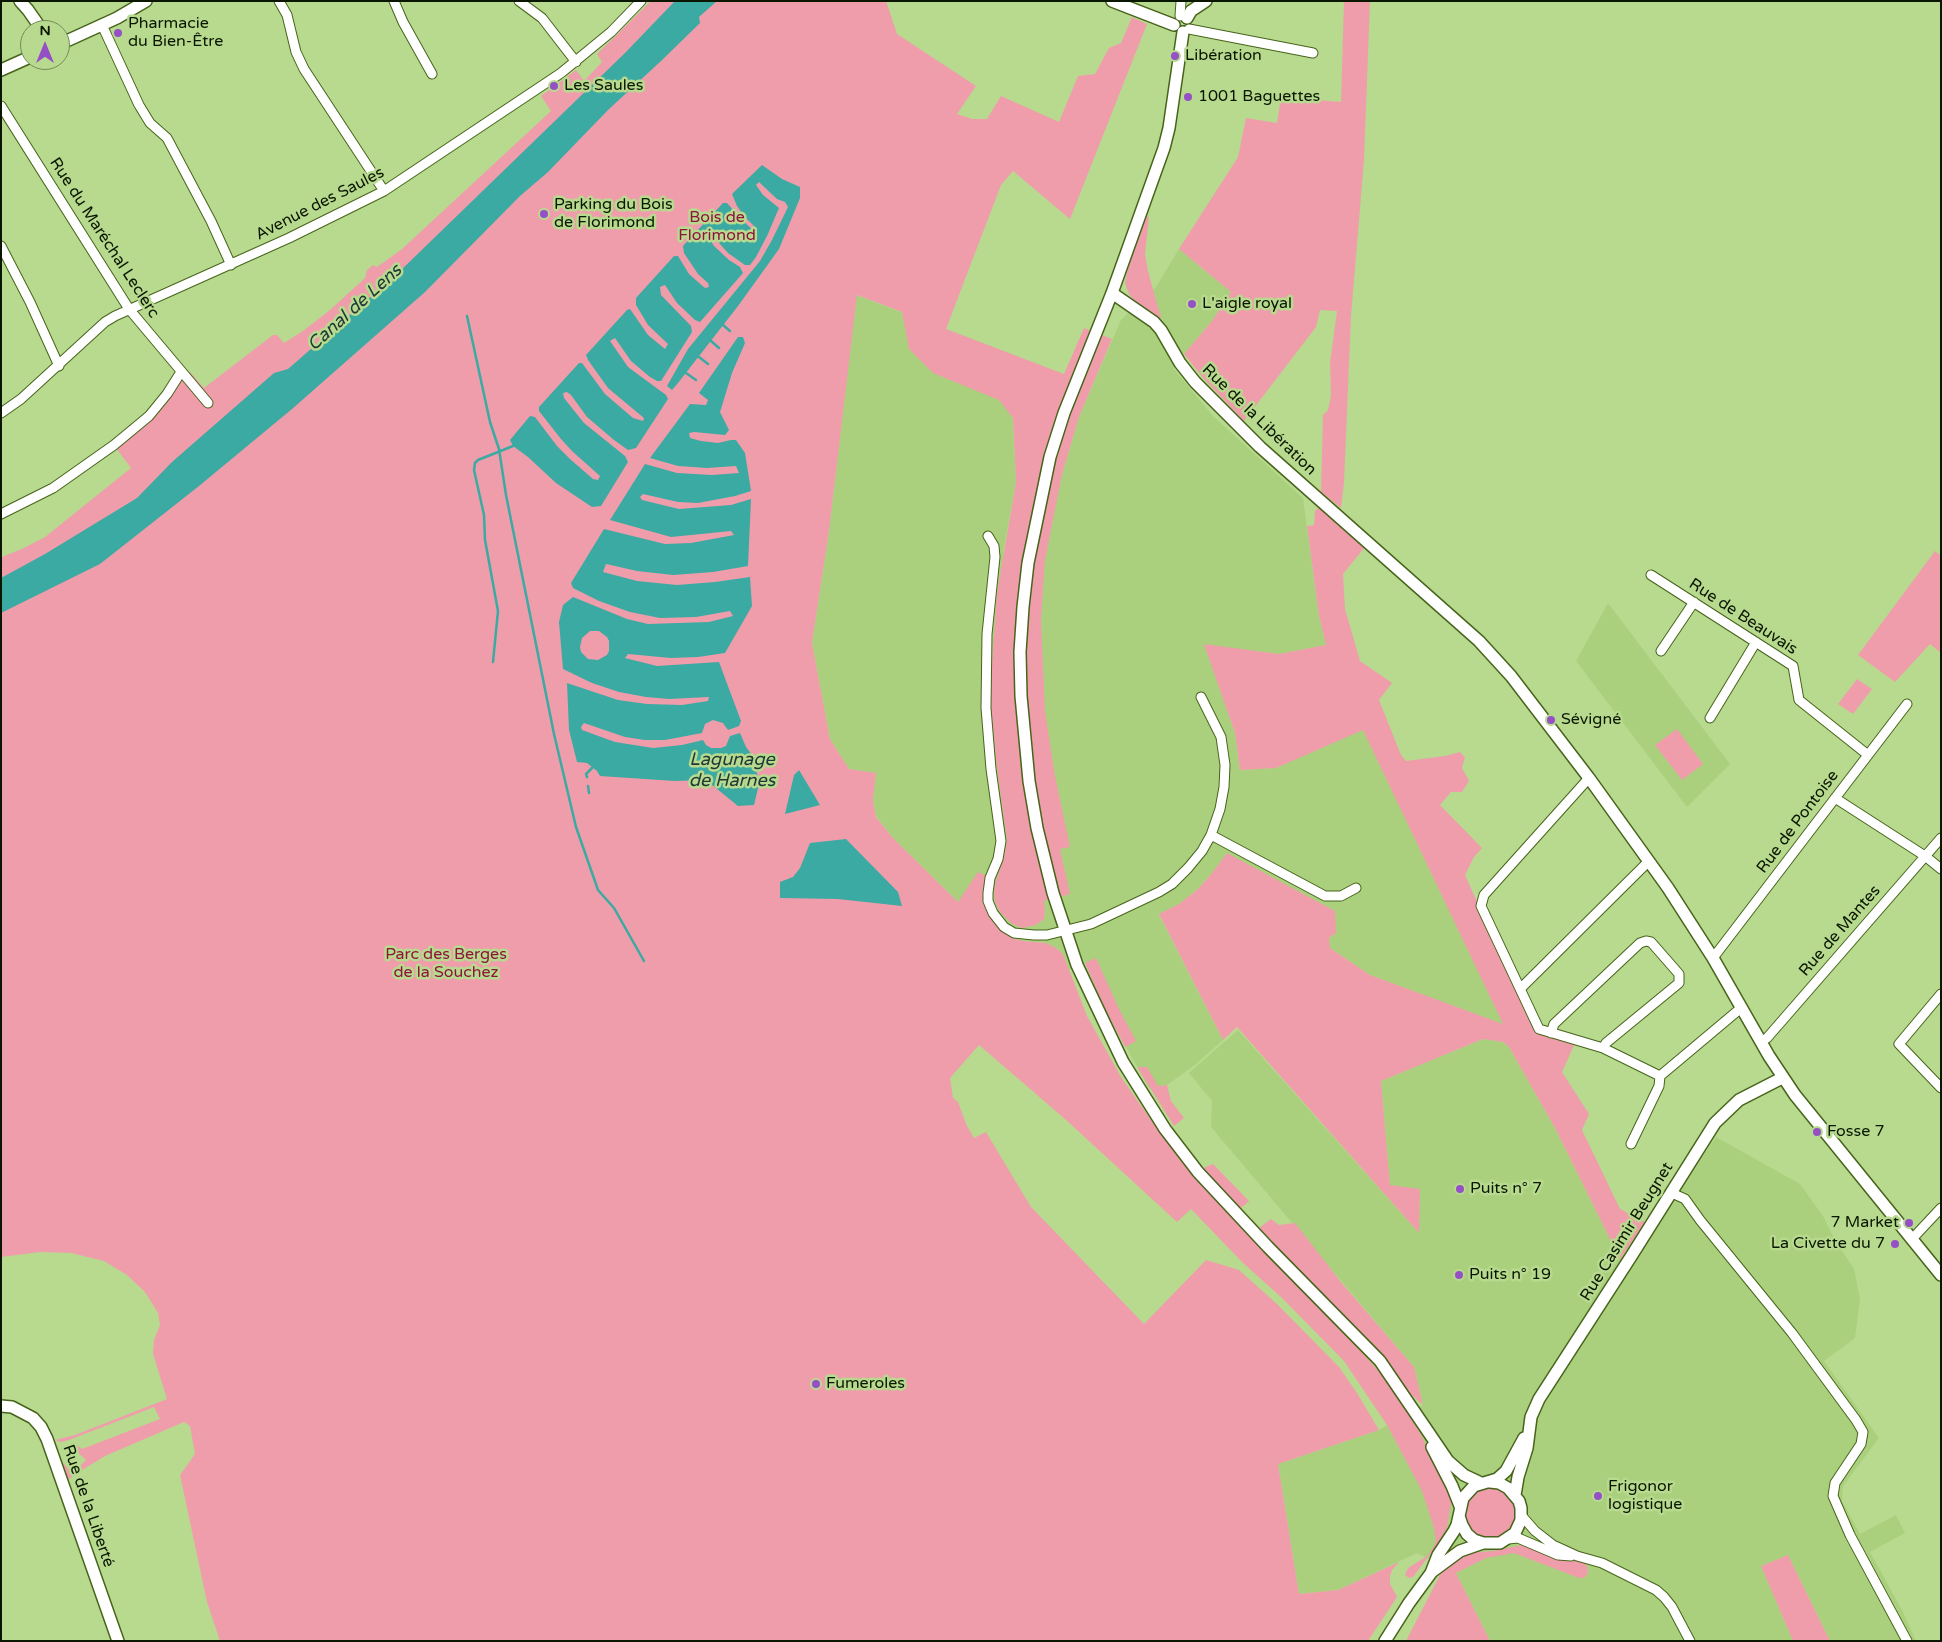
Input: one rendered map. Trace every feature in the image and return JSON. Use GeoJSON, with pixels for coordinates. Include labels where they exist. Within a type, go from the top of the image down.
{"type":"FeatureCollection","features":[{"type":"Feature","properties":{"kind":"main road"},"geometry":{"type":"LineString","coordinates":[[20,1],[34,20]]}},
{"type":"Feature","properties":{"kind":"main road"},"geometry":{"type":"LineString","coordinates":[[70,39],[102,25],[146,1]]}},
{"type":"Feature","properties":{"kind":"main road"},"geometry":{"type":"LineString","coordinates":[[1112,1],[1183,24]]}},
{"type":"Feature","properties":{"kind":"main road"},"geometry":{"type":"LineString","coordinates":[[1206,1],[1192,11],[1183,24],[1170,120],[1164,148],[1112,293],[1064,413],[1050,457],[1028,563],[1020,652],[1021,696],[1029,781],[1037,828],[1064,930],[1077,965],[1106,1029],[1139,1089],[1165,1129],[1204,1179],[1380,1361],[1406,1397],[1427,1432],[1452,1465],[1464,1475],[1486,1483],[1499,1483],[1515,1495],[1521,1508],[1521,1515],[1519,1524],[1508,1539],[1492,1544],[1483,1543],[1474,1540],[1467,1534],[1462,1526],[1452,1486],[1433,1450],[1427,1432]]}},
{"type":"Feature","properties":{"kind":"main road"},"geometry":{"type":"LineString","coordinates":[[1,70],[20,61]]}},
{"type":"Feature","properties":{"kind":"main road","name":"Rue de la Libération"},"geometry":{"type":"LineString","coordinates":[[1112,293],[1154,322],[1161,330],[1180,363],[1196,382],[1260,447],[1479,641],[1511,676],[1589,778],[1649,861],[1713,958],[1782,1078],[1827,1137],[1941,1275]]}},
{"type":"Feature","properties":{"kind":"main road","name":"Rue Casimir Beugnet"},"geometry":{"type":"LineString","coordinates":[[1528,1429],[1539,1398],[1672,1193],[1715,1123],[1739,1100],[1782,1078]]}},
{"type":"Feature","properties":{"kind":"main road","name":"Rue de la Liberté"},"geometry":{"type":"LineString","coordinates":[[1,1406],[12,1407],[33,1418],[41,1427],[47,1439],[118,1641]]}},
{"type":"Feature","properties":{"kind":"main road"},"geometry":{"type":"LineString","coordinates":[[1385,1641],[1431,1573],[1438,1555],[1458,1525],[1459,1511],[1468,1492],[1506,1471],[1528,1429]]}},
{"type":"Feature","properties":{"kind":"main road"},"geometry":{"type":"LineString","coordinates":[[1515,1495],[1518,1477],[1527,1448],[1528,1429]]}},
{"type":"Feature","properties":{"kind":"main road"},"geometry":{"type":"LineString","coordinates":[[1431,1573],[1460,1551],[1483,1543]]}},
{"type":"Feature","properties":{"kind":"main road"},"geometry":{"type":"LineString","coordinates":[[1391,1641],[1394,1627]]}},
{"type":"Feature","properties":{"kind":"street"},"geometry":{"type":"LineString","coordinates":[[279,1],[287,15],[296,52],[304,69],[384,191]]}},
{"type":"Feature","properties":{"kind":"street"},"geometry":{"type":"LineString","coordinates":[[394,1],[403,22],[432,74]]}},
{"type":"Feature","properties":{"kind":"street"},"geometry":{"type":"LineString","coordinates":[[519,1],[542,18],[576,62]]}},
{"type":"Feature","properties":{"kind":"street","name":"Avenue des Saules"},"geometry":{"type":"LineString","coordinates":[[1,412],[22,399],[106,322],[128,309],[231,265],[384,191],[536,91],[576,62],[611,32],[641,1]]}},
{"type":"Feature","properties":{"kind":"street"},"geometry":{"type":"LineString","coordinates":[[1181,1],[1183,24],[1313,53]]}},
{"type":"Feature","properties":{"kind":"street"},"geometry":{"type":"LineString","coordinates":[[102,25],[139,105],[150,123],[166,138],[211,221],[231,265]]}},
{"type":"Feature","properties":{"kind":"street","name":"Rue du Maréchal Leclerc"},"geometry":{"type":"LineString","coordinates":[[1,106],[128,309],[208,403]]}},
{"type":"Feature","properties":{"kind":"street"},"geometry":{"type":"LineString","coordinates":[[1,246],[30,302],[59,366]]}},
{"type":"Feature","properties":{"kind":"street"},"geometry":{"type":"LineString","coordinates":[[1,514],[53,488],[114,445],[157,407],[181,372]]}},
{"type":"Feature","properties":{"kind":"street"},"geometry":{"type":"LineString","coordinates":[[988,536],[994,546],[995,557],[987,634],[986,708],[991,769],[1001,841],[998,859],[990,878],[988,901],[993,913],[1004,927],[1014,934],[1047,935],[1091,924],[1143,900],[1172,884],[1188,868],[1202,851],[1211,835],[1220,809],[1225,765],[1221,737],[1201,697]]}},
{"type":"Feature","properties":{"kind":"street","name":"Rue de Beauvais"},"geometry":{"type":"LineString","coordinates":[[1650,574],[1793,666],[1799,700],[1868,755]]}},
{"type":"Feature","properties":{"kind":"street"},"geometry":{"type":"LineString","coordinates":[[1661,651],[1694,602]]}},
{"type":"Feature","properties":{"kind":"street"},"geometry":{"type":"LineString","coordinates":[[1710,718],[1756,642]]}},
{"type":"Feature","properties":{"kind":"street","name":"Rue de Pontoise"},"geometry":{"type":"LineString","coordinates":[[1713,958],[1907,704]]}},
{"type":"Feature","properties":{"kind":"street"},"geometry":{"type":"LineString","coordinates":[[1589,778],[1482,900],[1482,906],[1539,1029],[1603,1048],[1660,1076]]}},
{"type":"Feature","properties":{"kind":"street"},"geometry":{"type":"LineString","coordinates":[[1835,798],[1925,856],[1941,869]]}},
{"type":"Feature","properties":{"kind":"street"},"geometry":{"type":"LineString","coordinates":[[1211,835],[1325,896],[1341,896],[1356,888]]}},
{"type":"Feature","properties":{"kind":"street","name":"Rue de Mantes"},"geometry":{"type":"LineString","coordinates":[[1760,1041],[1767,1038],[1941,838]]}},
{"type":"Feature","properties":{"kind":"street"},"geometry":{"type":"LineString","coordinates":[[1520,989],[1649,861]]}},
{"type":"Feature","properties":{"kind":"street"},"geometry":{"type":"LineString","coordinates":[[1551,1033],[1554,1024],[1640,943],[1652,942],[1679,974],[1679,983],[1606,1043],[1603,1048]]}},
{"type":"Feature","properties":{"kind":"street"},"geometry":{"type":"LineString","coordinates":[[1941,994],[1899,1044],[1941,1088]]}},
{"type":"Feature","properties":{"kind":"street"},"geometry":{"type":"LineString","coordinates":[[1631,1144],[1659,1086],[1660,1076],[1741,1008]]}},
{"type":"Feature","properties":{"kind":"street"},"geometry":{"type":"LineString","coordinates":[[1672,1193],[1685,1199],[1792,1333],[1863,1432],[1861,1444],[1836,1483],[1833,1496],[1850,1535],[1907,1641]]}},
{"type":"Feature","properties":{"kind":"street"},"geometry":{"type":"LineString","coordinates":[[1912,1238],[1941,1208]]}},
{"type":"Feature","properties":{"kind":"street"},"geometry":{"type":"LineString","coordinates":[[1521,1515],[1546,1540],[1578,1556],[1602,1563],[1656,1590],[1672,1607],[1690,1641]]}},
{"type":"Feature","properties":{"kind":"street"},"geometry":{"type":"LineString","coordinates":[[1508,1539],[1518,1538],[1558,1555],[1578,1556]]}},
{"type":"Feature","properties":{"kind":"shaded area"},"geometry":{"type":"Polygon","coordinates":[[[1179,249],[1231,292],[1212,321],[1173,368],[1214,417],[1303,498],[1319,616],[1326,645],[1279,654],[1205,645],[1235,733],[1240,770],[1276,768],[1363,729],[1504,1025],[1370,975],[1330,948],[1329,938],[1227,853],[1198,889],[1179,904],[1159,915],[1223,1040],[1196,1064],[1167,1085],[1149,1088],[1106,1011],[1085,963],[1069,970],[1063,954],[1056,948],[1046,943],[1014,939],[958,902],[892,837],[876,816],[873,800],[875,773],[849,769],[830,739],[812,643],[829,531],[856,295],[1009,353],[1016,482],[1003,553],[1062,475],[1079,417],[1121,320],[1156,287],[1179,249]]]}},
{"type":"Feature","properties":{"kind":"shaded area"},"geometry":{"type":"Polygon","coordinates":[[[1608,603],[1730,764],[1687,807],[1576,661],[1608,603]]]}},
{"type":"Feature","properties":{"kind":"shaded area"},"geometry":{"type":"Polygon","coordinates":[[[1238,1030],[1418,1232],[1420,1189],[1390,1186],[1381,1081],[1483,1039],[1503,1042],[1509,1047],[1555,1128],[1620,1258],[1645,1222],[1655,1227],[1716,1137],[1800,1184],[1823,1216],[1834,1238],[1854,1269],[1860,1299],[1855,1338],[1824,1361],[1879,1438],[1843,1486],[1842,1501],[1860,1534],[1896,1515],[1905,1533],[1870,1552],[1902,1610],[1916,1641],[1830,1641],[1788,1555],[1761,1566],[1793,1641],[1490,1641],[1456,1573],[1417,1553],[1338,1590],[1299,1594],[1278,1464],[1379,1430],[1423,1405],[1414,1367],[1211,1127],[1212,1101],[1189,1073],[1238,1030]]]}},
{"type":"Feature","properties":{"kind":"green space","name":"Parc des Berges de la Souchez"},"geometry":{"type":"Polygon","coordinates":[[[651,1],[886,1],[897,34],[976,86],[957,114],[972,119],[987,119],[1001,96],[1059,122],[1078,76],[1095,74],[1109,48],[1121,43],[1132,17],[1147,24],[1070,219],[1013,171],[1001,185],[946,329],[1064,374],[1084,328],[1112,339],[1079,417],[1062,475],[1045,560],[1041,620],[1045,711],[1055,776],[1070,847],[1060,849],[1070,894],[1044,901],[1044,919],[1036,925],[1022,928],[1011,923],[1000,912],[995,902],[994,893],[1007,840],[991,708],[991,678],[997,593],[1016,482],[1013,418],[999,400],[933,373],[909,349],[902,312],[857,295],[829,531],[812,643],[830,739],[849,769],[876,773],[873,800],[876,817],[892,837],[958,902],[978,872],[986,876],[991,915],[1003,932],[1014,939],[1046,943],[1063,954],[1087,1016],[1121,1077],[1160,1133],[1194,1177],[1389,1383],[1420,1433],[1452,1497],[1447,1527],[1438,1544],[1413,1577],[1409,1578],[1405,1575],[1408,1568],[1427,1556],[1434,1546],[1436,1540],[1434,1528],[1422,1491],[1387,1425],[1344,1361],[1282,1298],[1243,1263],[1191,1209],[1177,1222],[1065,1119],[979,1045],[950,1078],[953,1098],[958,1102],[967,1126],[974,1138],[986,1132],[1031,1207],[1144,1324],[1206,1260],[1239,1270],[1277,1304],[1339,1367],[1379,1430],[1278,1464],[1299,1594],[1338,1590],[1399,1562],[1392,1570],[1390,1576],[1390,1584],[1397,1597],[1368,1641],[220,1641],[207,1602],[180,1475],[195,1454],[190,1426],[184,1422],[105,1456],[68,1480],[61,1461],[73,1473],[86,1460],[72,1447],[77,1445],[82,1449],[160,1419],[154,1407],[69,1440],[61,1442],[55,1440],[75,1435],[167,1399],[153,1354],[154,1340],[160,1325],[158,1313],[145,1292],[127,1275],[104,1261],[71,1253],[40,1252],[1,1257],[1,555],[2,557],[24,548],[45,537],[131,468],[116,448],[151,420],[178,383],[190,372],[204,388],[273,335],[277,335],[284,343],[330,310],[365,278],[367,270],[373,265],[377,267],[402,249],[551,111],[541,96],[576,70],[584,81],[602,62],[597,54],[651,1]]]}},
{"type":"Feature","properties":{"kind":"green space"},"geometry":{"type":"Polygon","coordinates":[[[1344,1],[1370,1],[1364,160],[1351,316],[1344,483],[1341,508],[1321,492],[1323,415],[1328,410],[1331,396],[1330,363],[1337,311],[1320,310],[1316,327],[1244,421],[1205,380],[1184,354],[1212,321],[1231,292],[1179,249],[1238,157],[1246,118],[1277,123],[1281,97],[1341,102],[1344,1]]]}},
{"type":"Feature","properties":{"kind":"green space"},"geometry":{"type":"Polygon","coordinates":[[[1146,216],[1149,217],[1145,254],[1161,318],[1159,320],[1133,299],[1125,283],[1146,216]]]}},
{"type":"Feature","properties":{"kind":"green space"},"geometry":{"type":"Polygon","coordinates":[[[1318,508],[1323,510],[1365,547],[1343,574],[1345,609],[1360,661],[1392,683],[1379,700],[1401,755],[1406,761],[1460,752],[1465,757],[1462,768],[1469,781],[1462,792],[1451,792],[1440,805],[1482,848],[1474,857],[1465,875],[1535,1030],[1575,1043],[1562,1072],[1589,1114],[1582,1130],[1620,1209],[1645,1222],[1620,1259],[1555,1128],[1509,1047],[1503,1042],[1483,1039],[1381,1081],[1390,1185],[1420,1189],[1419,1233],[1237,1027],[1223,1040],[1159,914],[1179,904],[1198,889],[1227,853],[1335,911],[1336,933],[1329,938],[1330,948],[1370,975],[1503,1024],[1363,730],[1276,768],[1240,770],[1235,733],[1204,644],[1279,654],[1326,645],[1319,616],[1307,526],[1314,525],[1315,511],[1318,508]]]}},
{"type":"Feature","properties":{"kind":"green space"},"geometry":{"type":"Polygon","coordinates":[[[1935,551],[1941,556],[1941,653],[1930,644],[1895,682],[1858,655],[1935,551]]]}},
{"type":"Feature","properties":{"kind":"green space"},"geometry":{"type":"Polygon","coordinates":[[[1857,679],[1872,689],[1853,714],[1838,704],[1857,679]]]}},
{"type":"Feature","properties":{"kind":"green space"},"geometry":{"type":"Polygon","coordinates":[[[1677,729],[1703,764],[1682,780],[1655,745],[1677,729]]]}},
{"type":"Feature","properties":{"kind":"green space"},"geometry":{"type":"Polygon","coordinates":[[[1096,958],[1136,1041],[1125,1047],[1106,1011],[1085,963],[1096,958]]]}},
{"type":"Feature","properties":{"kind":"green space"},"geometry":{"type":"Polygon","coordinates":[[[1137,1067],[1147,1067],[1158,1086],[1167,1085],[1171,1101],[1184,1118],[1174,1126],[1137,1067]]]}},
{"type":"Feature","properties":{"kind":"green space"},"geometry":{"type":"Polygon","coordinates":[[[1213,1164],[1249,1201],[1240,1209],[1203,1168],[1213,1164]]]}},
{"type":"Feature","properties":{"kind":"green space"},"geometry":{"type":"Polygon","coordinates":[[[1271,1219],[1279,1225],[1295,1223],[1341,1282],[1414,1367],[1423,1405],[1407,1391],[1384,1358],[1259,1228],[1271,1219]]]}},
{"type":"Feature","properties":{"kind":"green space"},"geometry":{"type":"Polygon","coordinates":[[[1490,1488],[1508,1495],[1515,1513],[1508,1531],[1490,1538],[1472,1531],[1465,1513],[1472,1495],[1490,1488]]]}},
{"type":"Feature","properties":{"kind":"green space"},"geometry":{"type":"Polygon","coordinates":[[[1522,1545],[1557,1559],[1583,1562],[1587,1566],[1588,1573],[1584,1578],[1579,1578],[1514,1553],[1486,1558],[1456,1573],[1490,1641],[1406,1641],[1444,1567],[1456,1559],[1459,1560],[1461,1556],[1468,1553],[1493,1551],[1522,1545]]]}},
{"type":"Feature","properties":{"kind":"green space"},"geometry":{"type":"Polygon","coordinates":[[[1788,1555],[1830,1641],[1793,1641],[1761,1566],[1788,1555]]]}},
{"type":"Feature","properties":{"kind":"water"},"geometry":{"type":"Polygon","coordinates":[[[675,1],[717,1],[699,17],[700,23],[608,110],[548,172],[520,196],[425,292],[292,409],[100,564],[1,613],[1,578],[45,554],[137,498],[172,462],[274,373],[288,369],[398,273],[625,53],[675,1]]]}},
{"type":"Feature","properties":{"kind":"water"},"geometry":{"type":"Polygon","coordinates":[[[762,165],[782,179],[800,187],[800,198],[779,249],[738,306],[672,390],[667,386],[688,349],[760,261],[788,207],[785,202],[777,199],[759,182],[756,185],[763,195],[779,208],[767,236],[750,265],[745,265],[728,253],[712,235],[710,236],[709,238],[714,246],[740,267],[743,273],[700,322],[695,320],[677,303],[665,285],[660,287],[661,295],[691,326],[692,332],[661,381],[650,377],[631,361],[615,338],[610,341],[628,367],[666,395],[668,399],[636,448],[628,450],[614,440],[587,417],[571,395],[567,392],[563,393],[564,398],[584,423],[625,456],[628,462],[601,506],[592,507],[556,483],[513,446],[510,440],[530,416],[535,417],[557,446],[570,459],[593,479],[598,480],[600,476],[561,439],[539,411],[539,407],[579,363],[582,363],[605,394],[633,418],[643,421],[644,418],[608,388],[586,355],[630,309],[648,335],[665,349],[668,344],[648,325],[636,305],[636,298],[674,256],[678,256],[689,274],[698,282],[705,288],[709,287],[708,283],[698,274],[684,253],[683,246],[723,203],[727,203],[754,231],[757,230],[737,206],[732,194],[762,165]]]}},
{"type":"Feature","properties":{"kind":"water","name":"Lagunage de Harnes"},"geometry":{"type":"Polygon","coordinates":[[[738,337],[743,337],[745,343],[732,373],[720,412],[729,430],[725,435],[689,433],[690,438],[701,441],[718,443],[736,440],[745,453],[751,491],[698,503],[678,502],[643,494],[640,497],[642,500],[679,509],[731,505],[751,499],[748,566],[713,572],[673,575],[637,571],[606,564],[603,572],[637,581],[677,585],[750,577],[752,606],[725,653],[671,658],[628,654],[625,658],[657,666],[719,662],[741,721],[739,726],[728,730],[723,723],[713,720],[705,724],[702,733],[665,740],[625,737],[584,723],[581,727],[582,730],[615,742],[653,748],[682,745],[703,740],[711,748],[721,748],[726,746],[730,736],[740,733],[746,747],[753,756],[760,780],[754,805],[738,806],[706,780],[675,781],[600,776],[587,763],[577,762],[569,730],[567,683],[618,700],[647,704],[682,705],[708,701],[709,697],[669,699],[619,692],[592,683],[563,669],[559,622],[563,605],[573,597],[627,619],[648,624],[709,622],[733,616],[730,611],[696,617],[660,618],[630,612],[599,601],[573,588],[571,583],[604,529],[665,544],[691,543],[734,535],[731,531],[671,537],[610,520],[645,464],[677,473],[712,475],[739,473],[736,466],[707,468],[678,466],[650,458],[690,404],[706,405],[708,400],[699,393],[738,337]],[[590,631],[582,638],[581,652],[588,659],[598,660],[607,655],[609,651],[607,637],[599,631],[590,631]]]}},
{"type":"Feature","properties":{"kind":"water"},"geometry":{"type":"Polygon","coordinates":[[[799,770],[820,805],[785,814],[794,775],[799,770]]]}},
{"type":"Feature","properties":{"kind":"water"},"geometry":{"type":"Polygon","coordinates":[[[846,839],[898,892],[902,906],[838,899],[780,898],[780,882],[793,877],[800,868],[810,843],[846,839]]]}},
{"type":"Feature","properties":{"kind":"waterway"},"geometry":{"type":"LineString","coordinates":[[467,316],[490,422],[499,449],[506,495],[554,734],[576,827],[598,890],[614,908],[644,961]]}},
{"type":"Feature","properties":{"kind":"waterway"},"geometry":{"type":"LineString","coordinates":[[723,325],[730,331]]}},
{"type":"Feature","properties":{"kind":"waterway"},"geometry":{"type":"LineString","coordinates":[[711,341],[719,348]]}},
{"type":"Feature","properties":{"kind":"waterway"},"geometry":{"type":"LineString","coordinates":[[699,357],[708,364]]}},
{"type":"Feature","properties":{"kind":"waterway"},"geometry":{"type":"LineString","coordinates":[[686,373],[696,380]]}},
{"type":"Feature","properties":{"kind":"waterway"},"geometry":{"type":"LineString","coordinates":[[493,662],[498,611],[485,540],[484,515],[474,470],[475,463],[478,460],[513,446]]}},
{"type":"Feature","properties":{"kind":"waterway"},"geometry":{"type":"LineString","coordinates":[[587,777],[586,774],[593,767]]}},
{"type":"Feature","properties":{"kind":"waterway"},"geometry":{"type":"LineString","coordinates":[[588,786],[589,793]]}},
{"type":"Feature","properties":{"kind":"place","name":"Pharmacie du Bien-Être"},"geometry":{"type":"Point","coordinates":[118,33]}},
{"type":"Feature","properties":{"kind":"place","name":"Libération"},"geometry":{"type":"Point","coordinates":[1175,56]}},
{"type":"Feature","properties":{"kind":"place","name":"Les Saules"},"geometry":{"type":"Point","coordinates":[554,86]}},
{"type":"Feature","properties":{"kind":"place","name":"1001 Baguettes"},"geometry":{"type":"Point","coordinates":[1188,97]}},
{"type":"Feature","properties":{"kind":"place","name":"Parking du Bois de Florimond"},"geometry":{"type":"Point","coordinates":[544,214]}},
{"type":"Feature","properties":{"kind":"place","name":"L'aigle royal"},"geometry":{"type":"Point","coordinates":[1192,304]}},
{"type":"Feature","properties":{"kind":"place","name":"Sévigné"},"geometry":{"type":"Point","coordinates":[1551,720]}},
{"type":"Feature","properties":{"kind":"place","name":"Fosse 7"},"geometry":{"type":"Point","coordinates":[1817,1132]}},
{"type":"Feature","properties":{"kind":"place","name":"Puits n° 7"},"geometry":{"type":"Point","coordinates":[1460,1189]}},
{"type":"Feature","properties":{"kind":"place","name":"7 Market"},"geometry":{"type":"Point","coordinates":[1909,1223]}},
{"type":"Feature","properties":{"kind":"place","name":"La Civette du 7"},"geometry":{"type":"Point","coordinates":[1895,1244]}},
{"type":"Feature","properties":{"kind":"place","name":"Puits n° 19"},"geometry":{"type":"Point","coordinates":[1459,1275]}},
{"type":"Feature","properties":{"kind":"place","name":"Fumeroles"},"geometry":{"type":"Point","coordinates":[816,1384]}},
{"type":"Feature","properties":{"kind":"place","name":"Frigonor logistique"},"geometry":{"type":"Point","coordinates":[1598,1496]}},
{"type":"Feature","properties":{"kind":"park label","name":"Bois de Florimond"},"geometry":{"type":"Point","coordinates":[717,227]}},
{"type":"Feature","properties":{"kind":"water label","name":"Canal de Lens"},"geometry":{"type":"Point","coordinates":[355,308]}}]}
